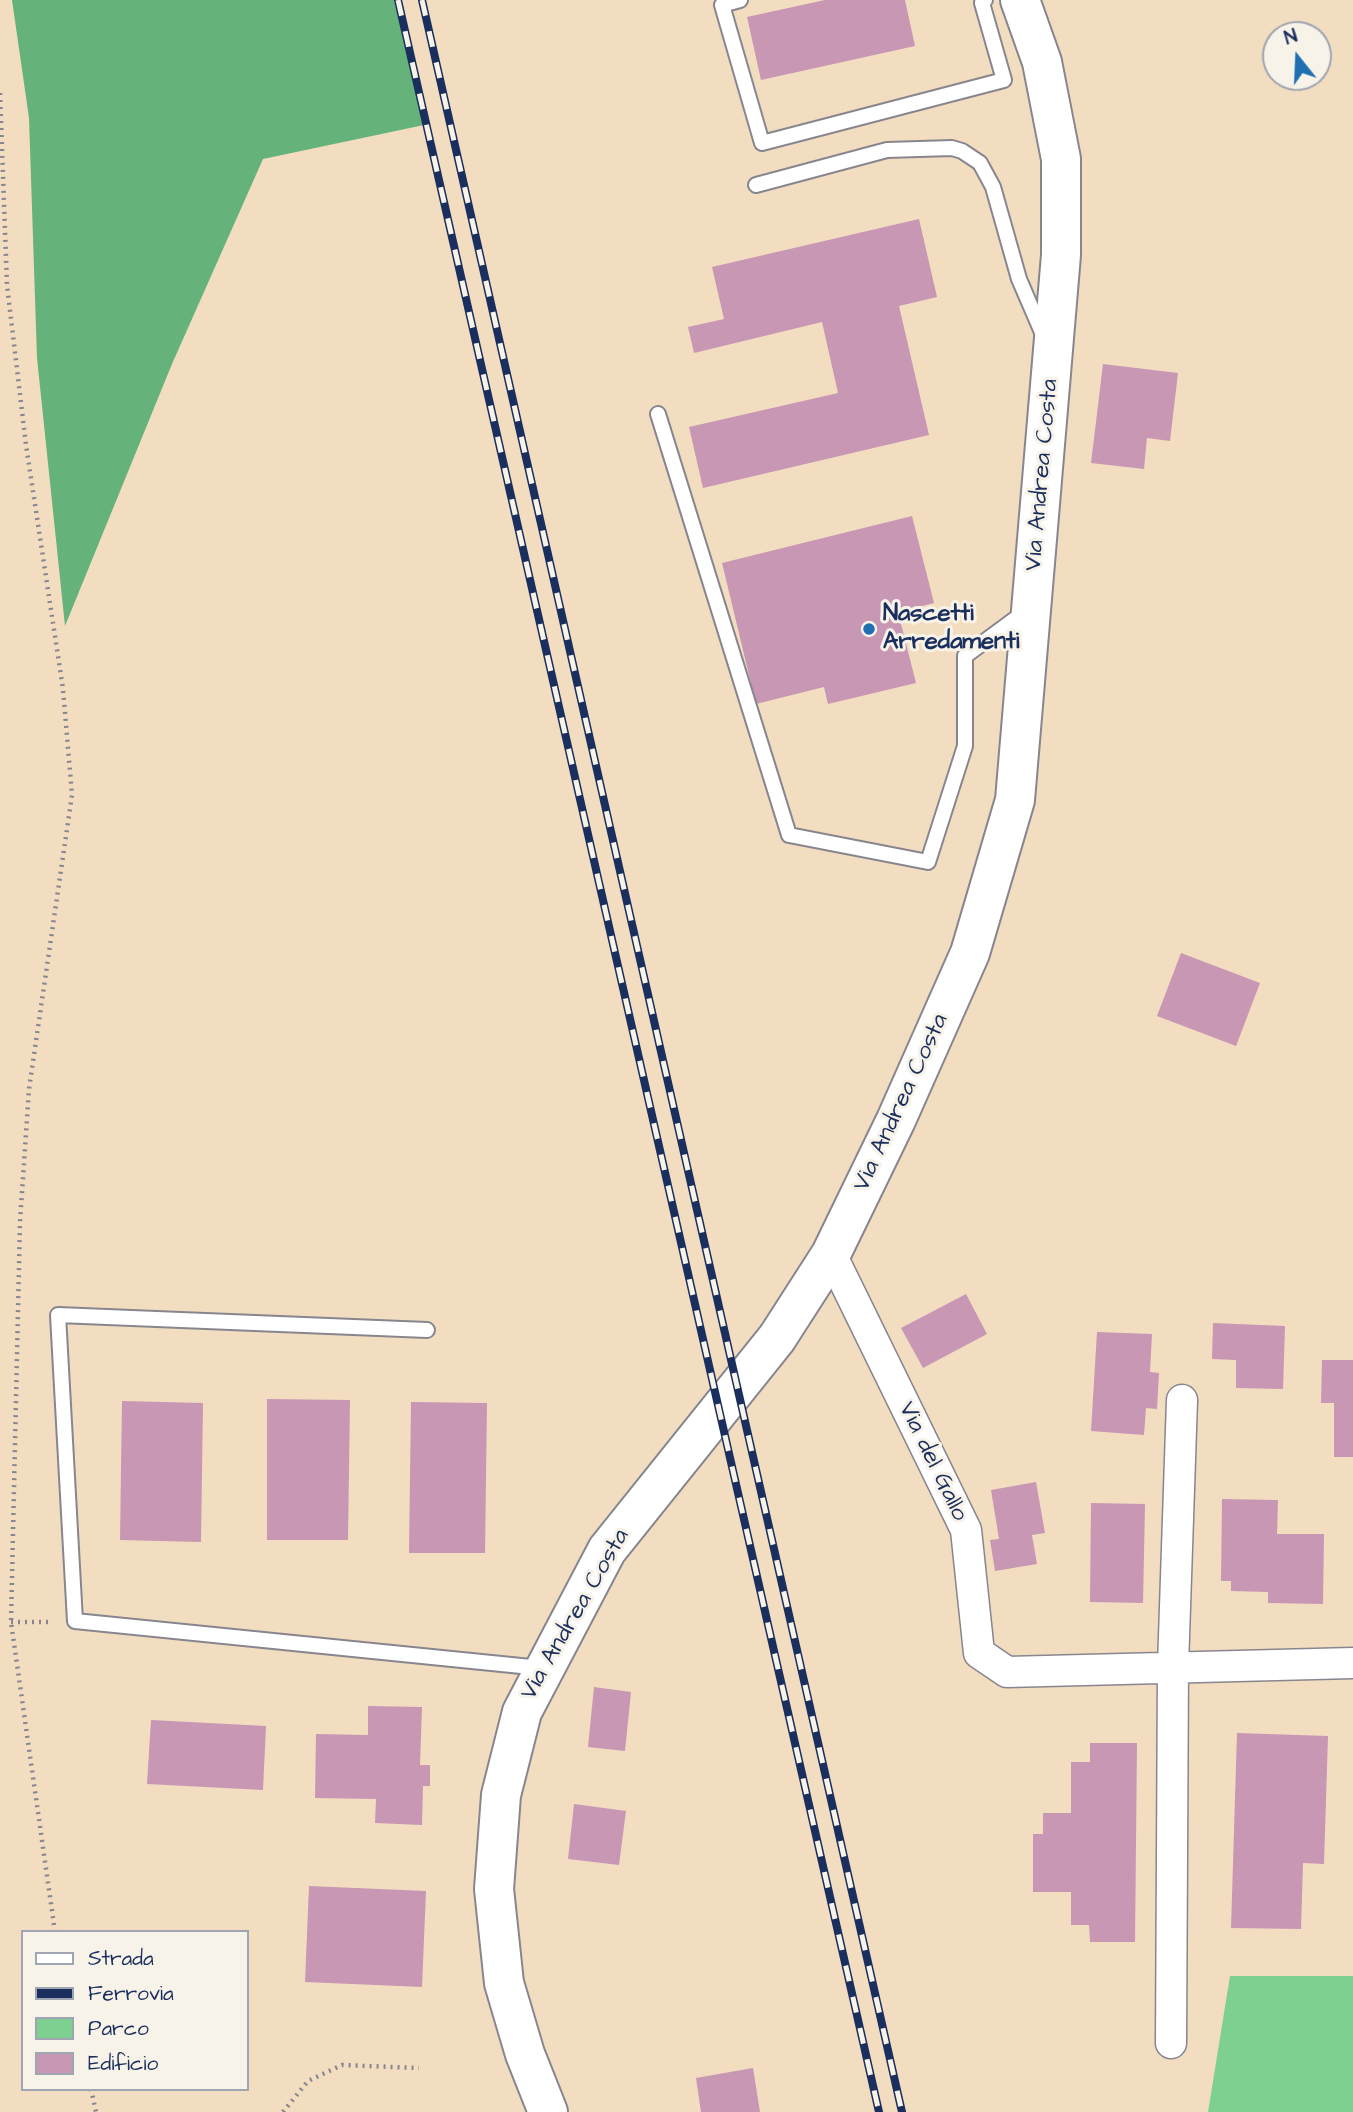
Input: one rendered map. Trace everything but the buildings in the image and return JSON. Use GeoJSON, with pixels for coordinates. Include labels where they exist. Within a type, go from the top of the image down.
{"type":"FeatureCollection","features":[{"type":"Feature","properties":{"kind":"main road","name":"Via Andrea Costa"},"geometry":{"type":"LineString","coordinates":[[548,2112],[525,2054],[503,1983],[494,1889],[501,1794],[509,1754],[522,1712],[542,1668],[607,1550],[777,1338],[831,1254],[897,1120],[970,953],[1015,800],[1061,256],[1061,159],[1042,62],[1020,0]]}},
{"type":"Feature","properties":{"kind":"street","name":"Via del Gallo"},"geometry":{"type":"LineString","coordinates":[[831,1254],[965,1530],[979,1653],[1007,1672],[1173,1666],[1353,1664]]}},
{"type":"Feature","properties":{"kind":"street"},"geometry":{"type":"LineString","coordinates":[[1171,2043],[1173,1666],[1182,1400]]}},
{"type":"Feature","properties":{"kind":"lane"},"geometry":{"type":"LineString","coordinates":[[740,0],[723,5],[762,143],[1004,80],[982,1]]}},
{"type":"Feature","properties":{"kind":"lane"},"geometry":{"type":"LineString","coordinates":[[756,185],[887,150],[952,148],[962,151],[980,163],[993,187],[1019,279],[1053,357]]}},
{"type":"Feature","properties":{"kind":"lane"},"geometry":{"type":"LineString","coordinates":[[659,414],[789,835],[928,862],[965,746],[965,656],[1032,606]]}},
{"type":"Feature","properties":{"kind":"lane"},"geometry":{"type":"LineString","coordinates":[[428,1330],[58,1315],[75,1621],[542,1668]]}},
{"type":"Feature","properties":{"kind":"path"},"geometry":{"type":"LineString","coordinates":[[0,93],[7,285],[26,445],[63,689],[72,795],[29,1089],[20,1222],[11,1622],[55,1930]]}},
{"type":"Feature","properties":{"kind":"path"},"geometry":{"type":"LineString","coordinates":[[11,1622],[75,1621]]}},
{"type":"Feature","properties":{"kind":"path"},"geometry":{"type":"LineString","coordinates":[[282,2112],[308,2081],[342,2065],[419,2068]]}},
{"type":"Feature","properties":{"kind":"path"},"geometry":{"type":"LineString","coordinates":[[91,2091],[96,2112]]}},
{"type":"Feature","properties":{"kind":"green space"},"geometry":{"type":"Polygon","coordinates":[[[12,0],[394,0],[424,125],[263,159],[172,364],[65,626],[37,358],[29,118],[12,0]]]}},
{"type":"Feature","properties":{"kind":"green space"},"geometry":{"type":"Polygon","coordinates":[[[1230,1976],[1353,1976],[1353,2112],[1208,2112],[1230,1976]]]}},
{"type":"Feature","properties":{"kind":"railway"},"geometry":{"type":"LineString","coordinates":[[398,0],[879,2112]]}},
{"type":"Feature","properties":{"kind":"railway"},"geometry":{"type":"LineString","coordinates":[[422,0],[902,2112]]}},
{"type":"Feature","properties":{"kind":"place","name":"Nascetti Arredamenti"},"geometry":{"type":"Point","coordinates":[869,629]}}]}
